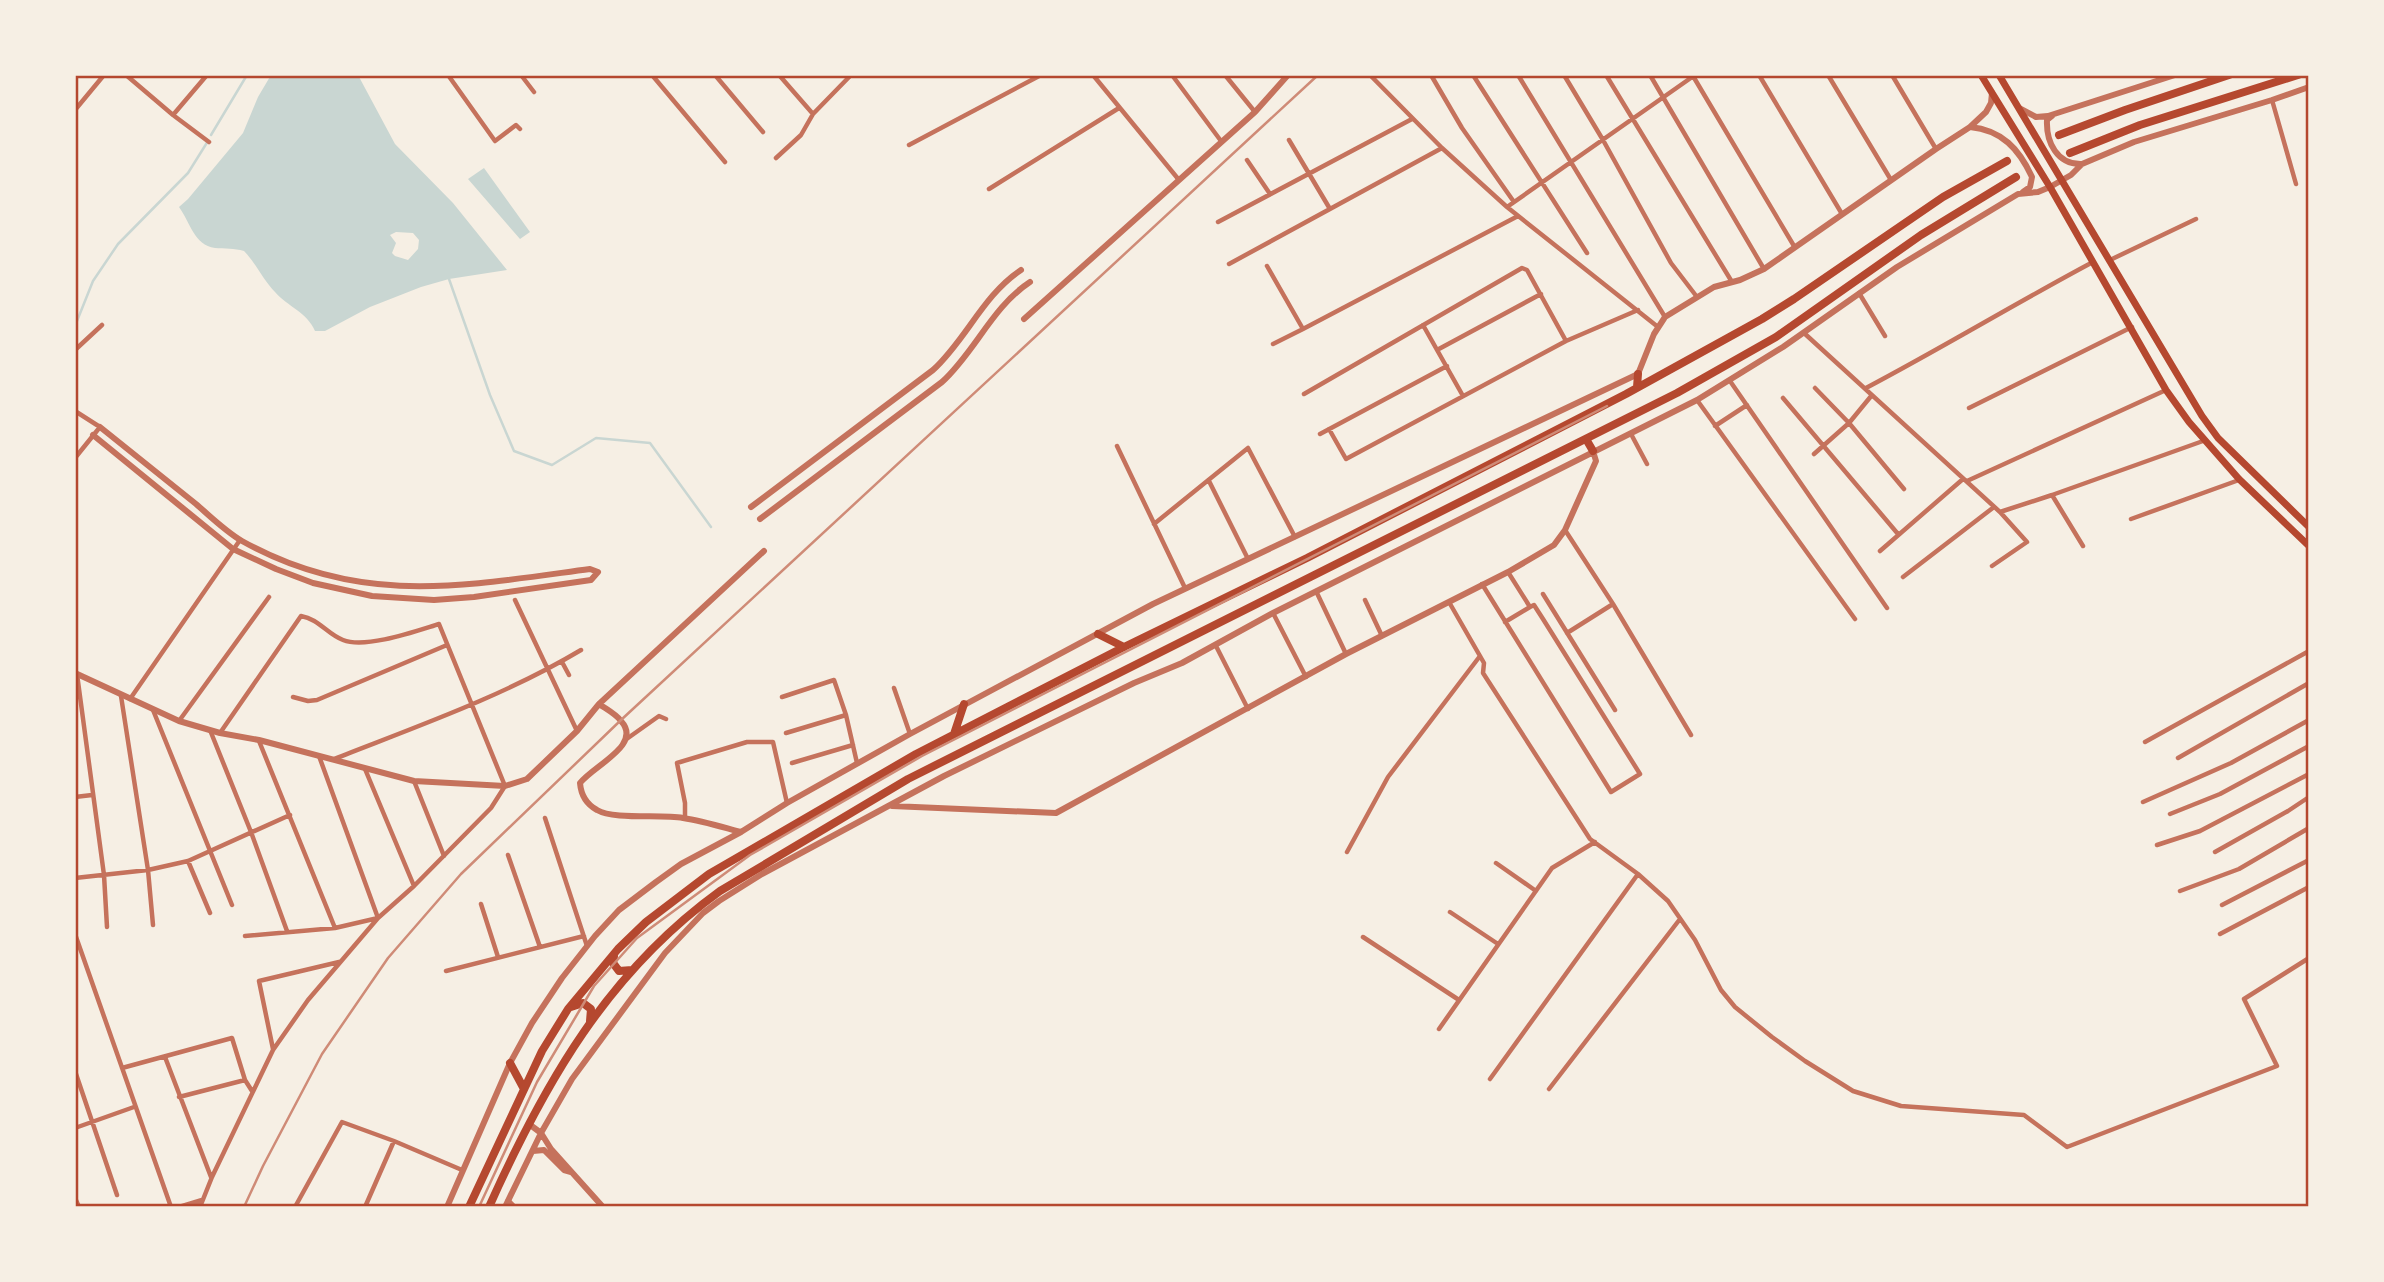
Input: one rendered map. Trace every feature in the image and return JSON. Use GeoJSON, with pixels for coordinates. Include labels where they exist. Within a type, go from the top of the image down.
{"type":"FeatureCollection","features":[{"type":"Feature","properties":{"kind":"highway"},"geometry":{"type":"LineString","coordinates":[[2059,135],[2229,75]]}},
{"type":"Feature","properties":{"kind":"highway"},"geometry":{"type":"LineString","coordinates":[[2070,153],[2140,125],[2298,75]]}},
{"type":"Feature","properties":{"kind":"highway"},"geometry":{"type":"LineString","coordinates":[[469,1207],[542,1051],[568,1009],[614,954],[646,922],[709,874],[862,784],[954,734],[1319,552],[1637,387],[1794,299],[1910,218],[2007,161]]}},
{"type":"Feature","properties":{"kind":"highway"},"geometry":{"type":"LineString","coordinates":[[489,1207],[558,1070],[590,1022],[632,970],[668,933],[720,891],[877,796],[1045,709],[1677,393],[1776,337],[1878,264],[2016,177]]}},
{"type":"Feature","properties":{"kind":"highway"},"geometry":{"type":"LineString","coordinates":[[1637,387],[1638,374]]}},
{"type":"Feature","properties":{"kind":"highway"},"geometry":{"type":"LineString","coordinates":[[1586,439],[1593,451]]}},
{"type":"Feature","properties":{"kind":"highway"},"geometry":{"type":"LineString","coordinates":[[1098,634],[1124,648]]}},
{"type":"Feature","properties":{"kind":"highway"},"geometry":{"type":"LineString","coordinates":[[954,734],[964,704]]}},
{"type":"Feature","properties":{"kind":"highway"},"geometry":{"type":"LineString","coordinates":[[614,954],[615,968],[623,973],[632,970]]}},
{"type":"Feature","properties":{"kind":"highway"},"geometry":{"type":"LineString","coordinates":[[568,1009],[583,1003],[588,1005],[591,1009],[590,1022]]}},
{"type":"Feature","properties":{"kind":"highway"},"geometry":{"type":"LineString","coordinates":[[510,1063],[524,1089]]}},
{"type":"Feature","properties":{"kind":"main road"},"geometry":{"type":"LineString","coordinates":[[1981,75],[2050,187],[2166,390],[2203,441],[2309,546]]}},
{"type":"Feature","properties":{"kind":"main road"},"geometry":{"type":"LineString","coordinates":[[1999,75],[2178,379],[2210,427],[2309,527]]}},
{"type":"Feature","properties":{"kind":"street"},"geometry":{"type":"LineString","coordinates":[[75,110],[104,75]]}},
{"type":"Feature","properties":{"kind":"street"},"geometry":{"type":"LineString","coordinates":[[126,75],[173,116],[209,142]]}},
{"type":"Feature","properties":{"kind":"street"},"geometry":{"type":"LineString","coordinates":[[173,116],[207,75]]}},
{"type":"Feature","properties":{"kind":"street"},"geometry":{"type":"LineString","coordinates":[[448,75],[495,141],[516,125],[520,129]]}},
{"type":"Feature","properties":{"kind":"street"},"geometry":{"type":"LineString","coordinates":[[521,75],[534,92]]}},
{"type":"Feature","properties":{"kind":"street"},"geometry":{"type":"LineString","coordinates":[[652,75],[725,162]]}},
{"type":"Feature","properties":{"kind":"street"},"geometry":{"type":"LineString","coordinates":[[715,75],[763,132]]}},
{"type":"Feature","properties":{"kind":"street"},"geometry":{"type":"LineString","coordinates":[[779,75],[813,114]]}},
{"type":"Feature","properties":{"kind":"street"},"geometry":{"type":"LineString","coordinates":[[909,145],[1041,75]]}},
{"type":"Feature","properties":{"kind":"street"},"geometry":{"type":"LineString","coordinates":[[1093,75],[1179,180]]}},
{"type":"Feature","properties":{"kind":"street"},"geometry":{"type":"LineString","coordinates":[[1172,75],[1221,141]]}},
{"type":"Feature","properties":{"kind":"street"},"geometry":{"type":"LineString","coordinates":[[1225,75],[1255,112]]}},
{"type":"Feature","properties":{"kind":"street"},"geometry":{"type":"LineString","coordinates":[[1024,319],[1255,112],[1287,75]]}},
{"type":"Feature","properties":{"kind":"street"},"geometry":{"type":"LineString","coordinates":[[1370,75],[1442,148],[1507,207],[1658,328]]}},
{"type":"Feature","properties":{"kind":"street"},"geometry":{"type":"LineString","coordinates":[[1431,75],[1462,128],[1514,202]]}},
{"type":"Feature","properties":{"kind":"street"},"geometry":{"type":"LineString","coordinates":[[1473,75],[1587,253]]}},
{"type":"Feature","properties":{"kind":"street"},"geometry":{"type":"LineString","coordinates":[[1518,75],[1665,317]]}},
{"type":"Feature","properties":{"kind":"street"},"geometry":{"type":"LineString","coordinates":[[1564,75],[1671,263],[1697,297]]}},
{"type":"Feature","properties":{"kind":"street"},"geometry":{"type":"LineString","coordinates":[[1606,75],[1732,282]]}},
{"type":"Feature","properties":{"kind":"street"},"geometry":{"type":"LineString","coordinates":[[1650,75],[1764,269]]}},
{"type":"Feature","properties":{"kind":"street"},"geometry":{"type":"LineString","coordinates":[[1759,75],[1842,214]]}},
{"type":"Feature","properties":{"kind":"street"},"geometry":{"type":"LineString","coordinates":[[1828,75],[1891,180]]}},
{"type":"Feature","properties":{"kind":"street"},"geometry":{"type":"LineString","coordinates":[[1892,75],[1936,149]]}},
{"type":"Feature","properties":{"kind":"street"},"geometry":{"type":"LineString","coordinates":[[2019,108],[2036,117],[2053,115],[2175,75]]}},
{"type":"Feature","properties":{"kind":"street"},"geometry":{"type":"LineString","coordinates":[[1507,207],[1694,76],[1794,246]]}},
{"type":"Feature","properties":{"kind":"street"},"geometry":{"type":"LineString","coordinates":[[776,158],[801,135],[813,114],[847,77]]}},
{"type":"Feature","properties":{"kind":"street"},"geometry":{"type":"LineString","coordinates":[[2018,194],[2038,192],[2050,187],[2071,175],[2082,164],[2134,142],[2309,87]]}},
{"type":"Feature","properties":{"kind":"street"},"geometry":{"type":"LineString","coordinates":[[447,1207],[510,1063],[532,1023],[587,947],[619,911],[656,882],[681,864],[910,734],[1185,588],[1638,374],[1665,317],[1714,287],[1764,269],[1970,127],[1986,112],[1992,93]]}},
{"type":"Feature","properties":{"kind":"street"},"geometry":{"type":"LineString","coordinates":[[2272,100],[2296,184]]}},
{"type":"Feature","properties":{"kind":"street"},"geometry":{"type":"LineString","coordinates":[[989,189],[1119,108]]}},
{"type":"Feature","properties":{"kind":"street"},"geometry":{"type":"LineString","coordinates":[[2053,115],[2047,120],[2049,142],[2061,158],[2073,164],[2082,164]]}},
{"type":"Feature","properties":{"kind":"street"},"geometry":{"type":"LineString","coordinates":[[1218,222],[1412,119]]}},
{"type":"Feature","properties":{"kind":"street"},"geometry":{"type":"LineString","coordinates":[[515,1207],[506,1204],[541,1133],[572,1079],[665,953],[703,913],[762,874],[981,758],[1216,646],[1273,613],[1631,434],[1730,380],[1804,333],[1896,267],[2030,187],[2032,180],[2019,153],[1998,134],[1983,128],[1970,127]]}},
{"type":"Feature","properties":{"kind":"street"},"geometry":{"type":"LineString","coordinates":[[1289,139],[1330,209]]}},
{"type":"Feature","properties":{"kind":"street"},"geometry":{"type":"LineString","coordinates":[[1229,264],[1442,148]]}},
{"type":"Feature","properties":{"kind":"street"},"geometry":{"type":"LineString","coordinates":[[1247,160],[1270,194]]}},
{"type":"Feature","properties":{"kind":"street"},"geometry":{"type":"LineString","coordinates":[[1273,344],[1518,216]]}},
{"type":"Feature","properties":{"kind":"street"},"geometry":{"type":"LineString","coordinates":[[2109,261],[2196,219]]}},
{"type":"Feature","properties":{"kind":"street"},"geometry":{"type":"LineString","coordinates":[[1866,388],[2093,262]]}},
{"type":"Feature","properties":{"kind":"street"},"geometry":{"type":"LineString","coordinates":[[1267,266],[1303,329]]}},
{"type":"Feature","properties":{"kind":"street"},"geometry":{"type":"LineString","coordinates":[[1304,394],[1522,268],[1527,270],[1566,341]]}},
{"type":"Feature","properties":{"kind":"street"},"geometry":{"type":"LineString","coordinates":[[751,507],[933,370],[999,286],[1021,270]]}},
{"type":"Feature","properties":{"kind":"street"},"geometry":{"type":"LineString","coordinates":[[760,519],[949,375],[1010,297],[1030,282]]}},
{"type":"Feature","properties":{"kind":"street"},"geometry":{"type":"LineString","coordinates":[[1859,293],[1885,336]]}},
{"type":"Feature","properties":{"kind":"street"},"geometry":{"type":"LineString","coordinates":[[1437,350],[1541,294]]}},
{"type":"Feature","properties":{"kind":"street"},"geometry":{"type":"LineString","coordinates":[[1329,429],[1346,459],[1566,341],[1638,310]]}},
{"type":"Feature","properties":{"kind":"street"},"geometry":{"type":"LineString","coordinates":[[75,350],[102,325]]}},
{"type":"Feature","properties":{"kind":"street"},"geometry":{"type":"LineString","coordinates":[[1423,325],[1463,396]]}},
{"type":"Feature","properties":{"kind":"street"},"geometry":{"type":"LineString","coordinates":[[1969,408],[2132,327]]}},
{"type":"Feature","properties":{"kind":"street"},"geometry":{"type":"LineString","coordinates":[[1804,333],[2000,512],[2027,542],[1992,566]]}},
{"type":"Feature","properties":{"kind":"street"},"geometry":{"type":"LineString","coordinates":[[1320,434],[1447,366]]}},
{"type":"Feature","properties":{"kind":"street"},"geometry":{"type":"LineString","coordinates":[[1730,380],[1887,608]]}},
{"type":"Feature","properties":{"kind":"street"},"geometry":{"type":"LineString","coordinates":[[1815,388],[1849,423],[1904,489]]}},
{"type":"Feature","properties":{"kind":"street"},"geometry":{"type":"LineString","coordinates":[[1881,551],[1965,480],[2166,390]]}},
{"type":"Feature","properties":{"kind":"street"},"geometry":{"type":"LineString","coordinates":[[1814,454],[1849,423],[1872,395]]}},
{"type":"Feature","properties":{"kind":"street"},"geometry":{"type":"LineString","coordinates":[[1783,398],[1898,534]]}},
{"type":"Feature","properties":{"kind":"street"},"geometry":{"type":"LineString","coordinates":[[1697,400],[1855,619]]}},
{"type":"Feature","properties":{"kind":"street"},"geometry":{"type":"LineString","coordinates":[[1715,426],[1747,405]]}},
{"type":"Feature","properties":{"kind":"street"},"geometry":{"type":"LineString","coordinates":[[75,411],[100,427],[240,540],[316,572],[394,587],[453,587],[590,569],[598,572],[591,580],[433,600],[352,593],[313,583],[233,549],[93,435]]}},
{"type":"Feature","properties":{"kind":"street"},"geometry":{"type":"LineString","coordinates":[[75,458],[100,427]]}},
{"type":"Feature","properties":{"kind":"street"},"geometry":{"type":"LineString","coordinates":[[1631,434],[1647,464]]}},
{"type":"Feature","properties":{"kind":"street"},"geometry":{"type":"LineString","coordinates":[[2000,512],[2203,441]]}},
{"type":"Feature","properties":{"kind":"street"},"geometry":{"type":"LineString","coordinates":[[1117,446],[1185,588]]}},
{"type":"Feature","properties":{"kind":"street"},"geometry":{"type":"LineString","coordinates":[[1154,524],[1248,448],[1295,537]]}},
{"type":"Feature","properties":{"kind":"street"},"geometry":{"type":"LineString","coordinates":[[891,806],[1056,813],[1346,654],[1508,572],[1554,545],[1565,530],[1596,461],[1593,451]]}},
{"type":"Feature","properties":{"kind":"street"},"geometry":{"type":"LineString","coordinates":[[2131,519],[2239,479]]}},
{"type":"Feature","properties":{"kind":"street"},"geometry":{"type":"LineString","coordinates":[[1209,481],[1248,559]]}},
{"type":"Feature","properties":{"kind":"street"},"geometry":{"type":"LineString","coordinates":[[2052,495],[2083,546]]}},
{"type":"Feature","properties":{"kind":"street"},"geometry":{"type":"LineString","coordinates":[[1903,577],[1994,507]]}},
{"type":"Feature","properties":{"kind":"street"},"geometry":{"type":"LineString","coordinates":[[1565,530],[1613,604],[1691,735]]}},
{"type":"Feature","properties":{"kind":"street"},"geometry":{"type":"LineString","coordinates":[[130,700],[240,540]]}},
{"type":"Feature","properties":{"kind":"street"},"geometry":{"type":"LineString","coordinates":[[76,673],[179,721],[220,733],[259,740],[414,780],[505,786],[527,779],[577,732],[599,704],[764,551]]}},
{"type":"Feature","properties":{"kind":"street"},"geometry":{"type":"LineString","coordinates":[[1508,572],[1530,607]]}},
{"type":"Feature","properties":{"kind":"street"},"geometry":{"type":"LineString","coordinates":[[1482,584],[1505,622],[1611,792],[1640,774],[1534,605],[1505,622]]}},
{"type":"Feature","properties":{"kind":"street"},"geometry":{"type":"LineString","coordinates":[[1316,591],[1346,654]]}},
{"type":"Feature","properties":{"kind":"street"},"geometry":{"type":"LineString","coordinates":[[1543,594],[1615,710]]}},
{"type":"Feature","properties":{"kind":"street"},"geometry":{"type":"LineString","coordinates":[[179,721],[269,597]]}},
{"type":"Feature","properties":{"kind":"street"},"geometry":{"type":"LineString","coordinates":[[515,600],[577,732]]}},
{"type":"Feature","properties":{"kind":"street"},"geometry":{"type":"LineString","coordinates":[[1365,600],[1382,636]]}},
{"type":"Feature","properties":{"kind":"street"},"geometry":{"type":"LineString","coordinates":[[1448,601],[1484,663],[1483,673],[1590,839],[1638,874],[1668,901],[1695,940],[1721,990],[1735,1007],[1805,1061],[1853,1091],[1901,1106],[2024,1115],[2067,1147],[2277,1066],[2244,999],[2309,958]]}},
{"type":"Feature","properties":{"kind":"street"},"geometry":{"type":"LineString","coordinates":[[1567,633],[1613,604]]}},
{"type":"Feature","properties":{"kind":"street"},"geometry":{"type":"LineString","coordinates":[[1273,613],[1306,677]]}},
{"type":"Feature","properties":{"kind":"street"},"geometry":{"type":"LineString","coordinates":[[220,733],[301,616],[312,618],[344,640],[394,638],[439,624],[505,786]]}},
{"type":"Feature","properties":{"kind":"street"},"geometry":{"type":"LineString","coordinates":[[293,697],[308,701],[317,700],[447,645]]}},
{"type":"Feature","properties":{"kind":"street"},"geometry":{"type":"LineString","coordinates":[[1216,646],[1249,709]]}},
{"type":"Feature","properties":{"kind":"street"},"geometry":{"type":"LineString","coordinates":[[334,759],[473,704],[548,669],[581,650]]}},
{"type":"Feature","properties":{"kind":"street"},"geometry":{"type":"LineString","coordinates":[[2145,742],[2309,651]]}},
{"type":"Feature","properties":{"kind":"street"},"geometry":{"type":"LineString","coordinates":[[1347,852],[1388,777],[1480,656]]}},
{"type":"Feature","properties":{"kind":"street"},"geometry":{"type":"LineString","coordinates":[[562,662],[569,675]]}},
{"type":"Feature","properties":{"kind":"street"},"geometry":{"type":"LineString","coordinates":[[76,673],[104,875],[107,928]]}},
{"type":"Feature","properties":{"kind":"street"},"geometry":{"type":"LineString","coordinates":[[782,697],[834,680],[858,764]]}},
{"type":"Feature","properties":{"kind":"street"},"geometry":{"type":"LineString","coordinates":[[2179,758],[2309,683]]}},
{"type":"Feature","properties":{"kind":"street"},"geometry":{"type":"LineString","coordinates":[[894,688],[910,734]]}},
{"type":"Feature","properties":{"kind":"street"},"geometry":{"type":"LineString","coordinates":[[121,696],[148,870],[153,925]]}},
{"type":"Feature","properties":{"kind":"street"},"geometry":{"type":"LineString","coordinates":[[599,704],[621,720],[628,738]]}},
{"type":"Feature","properties":{"kind":"street"},"geometry":{"type":"LineString","coordinates":[[153,710],[232,905]]}},
{"type":"Feature","properties":{"kind":"street"},"geometry":{"type":"LineString","coordinates":[[666,719],[662,715],[659,716],[628,738],[622,747],[587,774],[580,783],[581,793],[598,811],[685,818],[741,832]]}},
{"type":"Feature","properties":{"kind":"street"},"geometry":{"type":"LineString","coordinates":[[786,733],[845,715]]}},
{"type":"Feature","properties":{"kind":"street"},"geometry":{"type":"LineString","coordinates":[[2143,802],[2231,763],[2309,720]]}},
{"type":"Feature","properties":{"kind":"street"},"geometry":{"type":"LineString","coordinates":[[210,730],[251,832],[286,931]]}},
{"type":"Feature","properties":{"kind":"street"},"geometry":{"type":"LineString","coordinates":[[259,740],[335,928]]}},
{"type":"Feature","properties":{"kind":"street"},"geometry":{"type":"LineString","coordinates":[[685,818],[685,803],[677,763],[747,742],[773,743],[787,803]]}},
{"type":"Feature","properties":{"kind":"street"},"geometry":{"type":"LineString","coordinates":[[792,763],[853,745]]}},
{"type":"Feature","properties":{"kind":"street"},"geometry":{"type":"LineString","coordinates":[[2170,814],[2220,794],[2309,746]]}},
{"type":"Feature","properties":{"kind":"street"},"geometry":{"type":"LineString","coordinates":[[319,756],[378,918]]}},
{"type":"Feature","properties":{"kind":"street"},"geometry":{"type":"LineString","coordinates":[[365,769],[414,886]]}},
{"type":"Feature","properties":{"kind":"street"},"geometry":{"type":"LineString","coordinates":[[2157,845],[2200,831],[2309,774]]}},
{"type":"Feature","properties":{"kind":"street"},"geometry":{"type":"LineString","coordinates":[[414,780],[444,856]]}},
{"type":"Feature","properties":{"kind":"street"},"geometry":{"type":"LineString","coordinates":[[200,1207],[252,1092],[274,1050],[308,1000],[378,918],[414,886],[491,808],[505,786]]}},
{"type":"Feature","properties":{"kind":"street"},"geometry":{"type":"LineString","coordinates":[[75,797],[92,794]]}},
{"type":"Feature","properties":{"kind":"street"},"geometry":{"type":"LineString","coordinates":[[2215,852],[2309,797]]}},
{"type":"Feature","properties":{"kind":"street"},"geometry":{"type":"LineString","coordinates":[[75,878],[148,870],[188,861],[290,815]]}},
{"type":"Feature","properties":{"kind":"street"},"geometry":{"type":"LineString","coordinates":[[545,818],[587,947]]}},
{"type":"Feature","properties":{"kind":"street"},"geometry":{"type":"LineString","coordinates":[[2180,891],[2239,869],[2309,828]]}},
{"type":"Feature","properties":{"kind":"street"},"geometry":{"type":"LineString","coordinates":[[1439,1029],[1552,868],[1595,842]]}},
{"type":"Feature","properties":{"kind":"street"},"geometry":{"type":"LineString","coordinates":[[508,855],[540,947]]}},
{"type":"Feature","properties":{"kind":"street"},"geometry":{"type":"LineString","coordinates":[[2222,905],[2309,860]]}},
{"type":"Feature","properties":{"kind":"street"},"geometry":{"type":"LineString","coordinates":[[188,861],[210,913]]}},
{"type":"Feature","properties":{"kind":"street"},"geometry":{"type":"LineString","coordinates":[[1496,863],[1536,891]]}},
{"type":"Feature","properties":{"kind":"street"},"geometry":{"type":"LineString","coordinates":[[1490,1079],[1638,874]]}},
{"type":"Feature","properties":{"kind":"street"},"geometry":{"type":"LineString","coordinates":[[2220,934],[2309,887]]}},
{"type":"Feature","properties":{"kind":"street"},"geometry":{"type":"LineString","coordinates":[[481,904],[498,957]]}},
{"type":"Feature","properties":{"kind":"street"},"geometry":{"type":"LineString","coordinates":[[1450,912],[1499,944]]}},
{"type":"Feature","properties":{"kind":"street"},"geometry":{"type":"LineString","coordinates":[[245,936],[335,928],[378,918]]}},
{"type":"Feature","properties":{"kind":"street"},"geometry":{"type":"LineString","coordinates":[[1549,1089],[1680,919]]}},
{"type":"Feature","properties":{"kind":"street"},"geometry":{"type":"LineString","coordinates":[[75,934],[171,1207]]}},
{"type":"Feature","properties":{"kind":"street"},"geometry":{"type":"LineString","coordinates":[[446,971],[584,936]]}},
{"type":"Feature","properties":{"kind":"street"},"geometry":{"type":"LineString","coordinates":[[1363,937],[1459,1000]]}},
{"type":"Feature","properties":{"kind":"street"},"geometry":{"type":"LineString","coordinates":[[274,1050],[259,981],[341,962]]}},
{"type":"Feature","properties":{"kind":"street"},"geometry":{"type":"LineString","coordinates":[[122,1068],[232,1038],[245,1080],[252,1092]]}},
{"type":"Feature","properties":{"kind":"street"},"geometry":{"type":"LineString","coordinates":[[165,1057],[212,1177]]}},
{"type":"Feature","properties":{"kind":"street"},"geometry":{"type":"LineString","coordinates":[[75,1071],[117,1195]]}},
{"type":"Feature","properties":{"kind":"street"},"geometry":{"type":"LineString","coordinates":[[179,1097],[245,1080]]}},
{"type":"Feature","properties":{"kind":"street"},"geometry":{"type":"LineString","coordinates":[[75,1128],[134,1107]]}},
{"type":"Feature","properties":{"kind":"street"},"geometry":{"type":"LineString","coordinates":[[295,1207],[342,1122],[462,1170]]}},
{"type":"Feature","properties":{"kind":"street"},"geometry":{"type":"LineString","coordinates":[[529,1124],[541,1133],[551,1149],[603,1207]]}},
{"type":"Feature","properties":{"kind":"street"},"geometry":{"type":"LineString","coordinates":[[365,1207],[394,1141]]}},
{"type":"Feature","properties":{"kind":"street"},"geometry":{"type":"LineString","coordinates":[[533,1151],[544,1150],[564,1170],[571,1172]]}},
{"type":"Feature","properties":{"kind":"street"},"geometry":{"type":"LineString","coordinates":[[75,1198],[79,1207]]}},
{"type":"Feature","properties":{"kind":"street"},"geometry":{"type":"LineString","coordinates":[[179,1207],[203,1200]]}},
{"type":"Feature","properties":{"kind":"shaded area"},"geometry":{"type":"Polygon","coordinates":[[[271,75],[358,75],[395,144],[453,203],[507,270],[449,279],[421,287],[370,307],[325,331],[315,331],[302,314],[271,287],[244,251],[215,248],[202,242],[179,207],[243,133],[258,97],[271,75]],[[396,232],[390,235],[396,243],[392,253],[395,256],[408,260],[418,249],[419,240],[413,233],[396,232]]]}},
{"type":"Feature","properties":{"kind":"shaded area"},"geometry":{"type":"Polygon","coordinates":[[[484,168],[530,232],[520,239],[468,179],[484,168]]]}},
{"type":"Feature","properties":{"kind":"waterway"},"geometry":{"type":"LineString","coordinates":[[211,135],[247,75]]}},
{"type":"Feature","properties":{"kind":"waterway"},"geometry":{"type":"LineString","coordinates":[[75,326],[93,281],[118,244],[188,173],[208,141]]}},
{"type":"Feature","properties":{"kind":"waterway"},"geometry":{"type":"LineString","coordinates":[[449,279],[490,395],[514,451],[552,465],[596,438],[650,443],[711,527]]}},
{"type":"Feature","properties":{"kind":"railway"},"geometry":{"type":"LineString","coordinates":[[244,1207],[322,1054],[388,958],[461,874],[621,720],[1318,75]]}},
{"type":"Feature","properties":{"kind":"railway"},"geometry":{"type":"LineString","coordinates":[[479,1207],[537,1082],[594,986],[637,938],[750,855],[922,756],[1607,406]]}}]}
